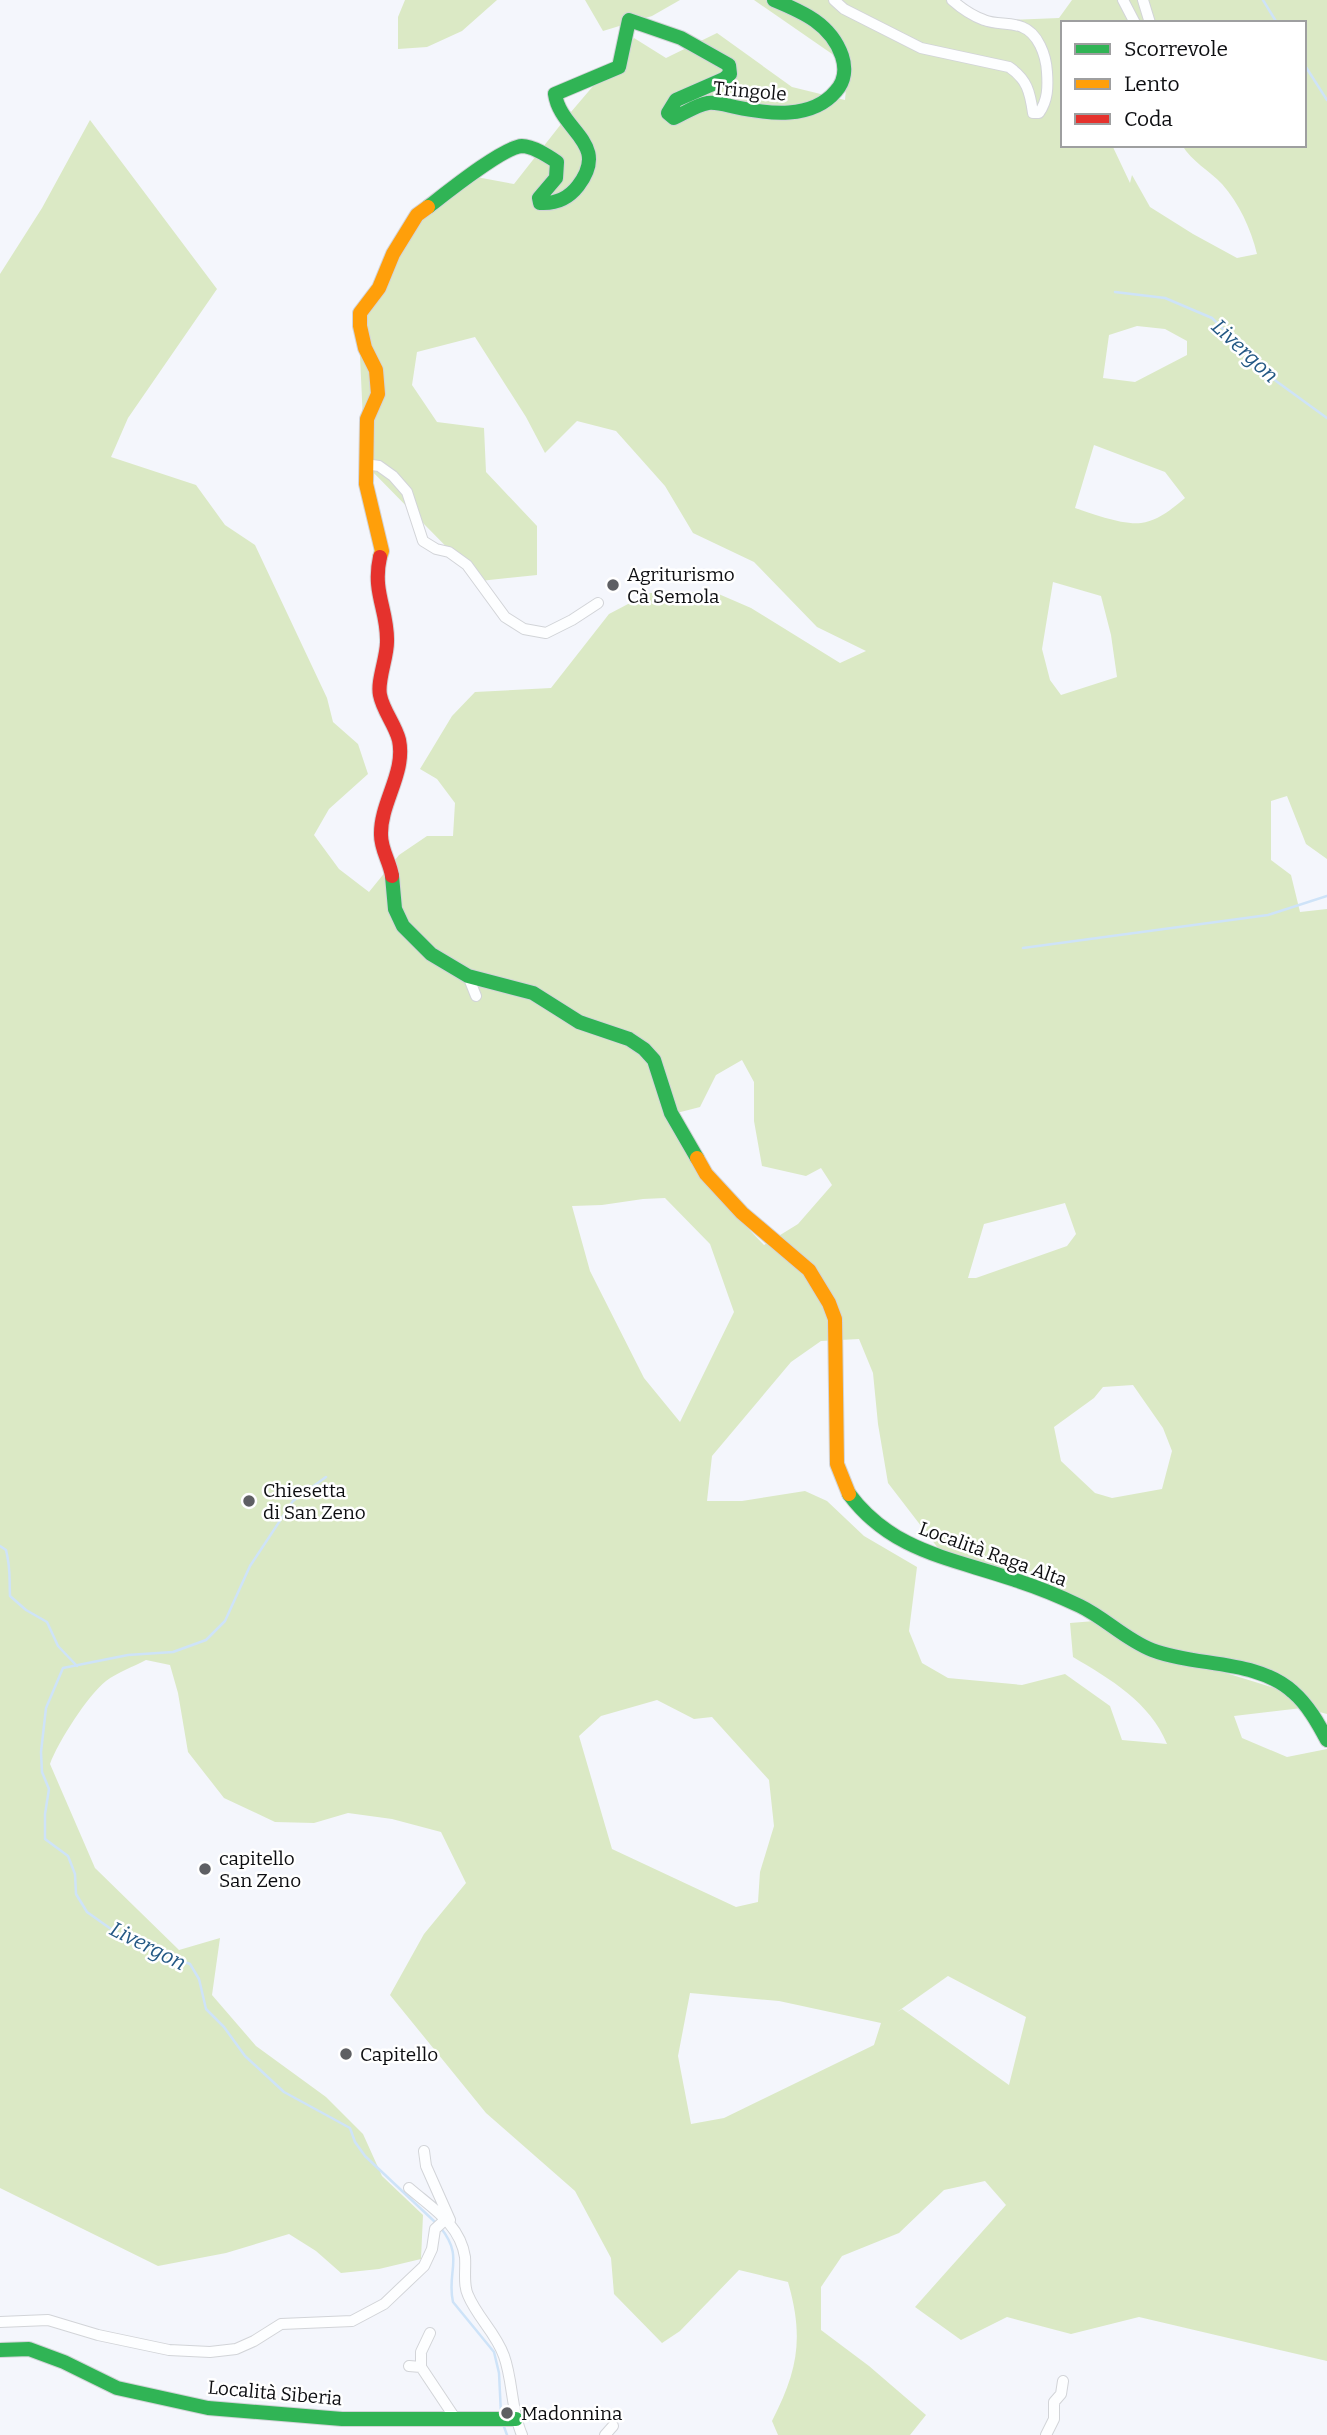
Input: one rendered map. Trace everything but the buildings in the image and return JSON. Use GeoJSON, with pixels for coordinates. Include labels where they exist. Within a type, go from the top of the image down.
{"type":"FeatureCollection","features":[{"type":"Feature","properties":{"kind":"street","name":"Tringole"},"geometry":{"type":"LineString","coordinates":[[372,295],[379,288],[393,254],[417,215],[508,151],[522,146],[547,155],[557,162],[559,171],[554,183],[539,198],[540,203],[558,201],[575,191],[590,162],[588,146],[561,115],[555,104],[555,94],[619,67],[625,54],[625,30],[629,20],[686,41],[719,57],[729,65],[730,74],[724,79],[676,100],[668,113],[674,118],[709,103],[777,114],[798,113],[827,101],[839,90],[845,78],[838,45],[818,19],[774,0]]}},
{"type":"Feature","properties":{"kind":"street"},"geometry":{"type":"LineString","coordinates":[[834,0],[844,9],[921,48],[1009,67],[1020,75],[1029,89],[1033,113],[1039,113],[1044,106],[1048,89],[1047,65],[1033,34],[1021,27],[986,21],[952,0]]}},
{"type":"Feature","properties":{"kind":"street"},"geometry":{"type":"LineString","coordinates":[[1123,0],[1134,21]]}},
{"type":"Feature","properties":{"kind":"street"},"geometry":{"type":"LineString","coordinates":[[1143,0],[1149,21]]}},
{"type":"Feature","properties":{"kind":"street","name":"Località Raga Alta"},"geometry":{"type":"LineString","coordinates":[[372,295],[360,313],[365,348],[376,370],[378,394],[365,430],[366,484],[382,551],[377,589],[387,629],[379,694],[399,741],[397,775],[383,818],[382,834],[384,854],[392,872],[395,909],[403,926],[431,954],[468,976],[533,993],[579,1022],[629,1039],[654,1060],[671,1114],[706,1174],[750,1220],[810,1270],[829,1303],[835,1319],[837,1464],[842,1484],[855,1506],[870,1520],[931,1555],[1041,1589],[1088,1611],[1151,1650],[1282,1683],[1314,1718],[1327,1740]]}},
{"type":"Feature","properties":{"kind":"street"},"geometry":{"type":"LineString","coordinates":[[365,464],[379,466],[393,476],[407,492],[423,541],[436,549],[449,552],[467,565],[506,617],[524,629],[546,632],[572,620],[598,603]]}},
{"type":"Feature","properties":{"kind":"street"},"geometry":{"type":"LineString","coordinates":[[468,976],[476,996]]}},
{"type":"Feature","properties":{"kind":"street"},"geometry":{"type":"LineString","coordinates":[[424,2151],[444,2224]]}},
{"type":"Feature","properties":{"kind":"street"},"geometry":{"type":"LineString","coordinates":[[409,2188],[444,2224],[464,2253],[467,2293],[499,2343],[505,2358],[507,2418],[522,2435]]}},
{"type":"Feature","properties":{"kind":"street","name":"Località Siberia"},"geometry":{"type":"LineString","coordinates":[[0,2322],[48,2320],[98,2335],[169,2350],[224,2351],[247,2344],[281,2324],[352,2321],[384,2304],[424,2266],[444,2224]]}},
{"type":"Feature","properties":{"kind":"street"},"geometry":{"type":"LineString","coordinates":[[430,2333],[415,2366],[455,2418]]}},
{"type":"Feature","properties":{"kind":"street","name":"Località Siberia"},"geometry":{"type":"LineString","coordinates":[[0,2350],[29,2349],[64,2362],[117,2388],[208,2408],[342,2419],[507,2418]]}},
{"type":"Feature","properties":{"kind":"street"},"geometry":{"type":"LineString","coordinates":[[1045,2435],[1054,2419],[1054,2402],[1061,2395],[1063,2381]]}},
{"type":"Feature","properties":{"kind":"green space"},"geometry":{"type":"Polygon","coordinates":[[[405,0],[497,0],[462,31],[427,47],[398,49],[398,17],[405,0]]]}},
{"type":"Feature","properties":{"kind":"green space"},"geometry":{"type":"Polygon","coordinates":[[[585,0],[680,0],[652,16],[603,31],[585,0]]]}},
{"type":"Feature","properties":{"kind":"green space"},"geometry":{"type":"Polygon","coordinates":[[[754,0],[957,0],[986,21],[1059,18],[1072,0],[1327,0],[1327,859],[1306,844],[1287,796],[1271,801],[1271,860],[1291,875],[1300,912],[1327,909],[1327,1714],[1312,1710],[1257,1672],[1157,1645],[1040,1583],[938,1548],[888,1483],[873,1373],[859,1339],[821,1341],[791,1362],[712,1456],[707,1501],[742,1501],[805,1491],[827,1501],[864,1536],[917,1567],[909,1631],[922,1663],[948,1678],[1022,1685],[1065,1674],[1110,1706],[1122,1740],[1167,1744],[1160,1729],[1140,1704],[1115,1683],[1073,1657],[1070,1623],[1107,1620],[1155,1651],[1281,1690],[1302,1708],[1234,1716],[1242,1738],[1287,1757],[1327,1749],[1327,2361],[1139,2317],[1071,2334],[1007,2317],[961,2340],[915,2307],[1006,2205],[985,2181],[944,2190],[899,2233],[842,2256],[821,2287],[821,2330],[869,2366],[926,2415],[910,2435],[778,2435],[772,2421],[788,2386],[796,2353],[796,2320],[788,2282],[739,2270],[680,2331],[662,2343],[614,2294],[611,2258],[575,2191],[486,2113],[390,1995],[424,1934],[466,1883],[441,1832],[392,1819],[348,1813],[314,1823],[275,1822],[224,1798],[188,1752],[178,1693],[170,1665],[146,1660],[106,1681],[74,1720],[50,1764],[95,1868],[179,1950],[220,1938],[212,1995],[256,2046],[326,2097],[363,2134],[382,2176],[423,2215],[421,2259],[379,2269],[341,2273],[316,2251],[289,2234],[226,2253],[158,2266],[0,2188],[0,274],[42,208],[90,120],[217,289],[128,418],[111,457],[196,485],[225,525],[255,545],[327,698],[333,722],[358,744],[368,774],[329,809],[314,835],[339,869],[369,892],[399,855],[427,836],[453,836],[455,803],[437,779],[420,769],[452,716],[475,692],[551,688],[609,614],[649,593],[714,592],[751,608],[840,663],[866,651],[817,627],[754,562],[693,533],[665,486],[616,431],[577,421],[545,453],[526,417],[475,337],[417,352],[412,385],[437,422],[484,428],[486,472],[537,526],[537,575],[480,581],[365,464],[358,313],[417,215],[471,176],[514,184],[634,38],[666,58],[717,33],[792,87],[845,100],[848,65],[754,0]],[[1137,326],[1109,335],[1103,378],[1135,382],[1187,355],[1187,341],[1165,329],[1137,326]],[[1094,445],[1075,508],[1117,521],[1141,523],[1159,517],[1185,498],[1165,472],[1094,445]],[[1053,582],[1042,649],[1050,680],[1061,695],[1117,677],[1111,635],[1101,596],[1053,582]],[[742,1060],[716,1075],[700,1107],[669,1115],[682,1144],[710,1189],[764,1245],[798,1224],[832,1185],[821,1168],[806,1176],[762,1166],[754,1121],[754,1082],[742,1060]],[[665,1198],[572,1206],[590,1271],[644,1378],[680,1422],[734,1312],[710,1244],[665,1198]],[[1065,1203],[984,1224],[968,1278],[976,1278],[1067,1246],[1076,1234],[1065,1203]],[[1133,1385],[1103,1387],[1094,1398],[1054,1427],[1061,1461],[1095,1493],[1112,1498],[1162,1489],[1172,1451],[1163,1428],[1133,1385]],[[657,1700],[601,1716],[579,1736],[612,1849],[736,1907],[758,1902],[760,1872],[774,1826],[769,1780],[712,1717],[694,1719],[657,1700]],[[948,1976],[897,2012],[902,2009],[1009,2085],[1026,2017],[948,1976]],[[690,1993],[678,2056],[691,2124],[724,2118],[874,2045],[881,2023],[779,2001],[690,1993]]]}},
{"type":"Feature","properties":{"kind":"waterway"},"geometry":{"type":"LineString","coordinates":[[1263,0],[1276,21]]}},
{"type":"Feature","properties":{"kind":"waterway"},"geometry":{"type":"LineString","coordinates":[[1306,67],[1327,100]]}},
{"type":"Feature","properties":{"kind":"waterway","name":"Livergon"},"geometry":{"type":"LineString","coordinates":[[1115,292],[1165,298],[1212,318],[1276,381],[1327,418]]}},
{"type":"Feature","properties":{"kind":"waterway"},"geometry":{"type":"LineString","coordinates":[[1023,948],[1268,915],[1327,896]]}},
{"type":"Feature","properties":{"kind":"waterway","name":"Livergon"},"geometry":{"type":"LineString","coordinates":[[326,1477],[293,1501],[250,1566],[225,1621],[206,1640],[173,1652],[128,1655],[63,1668],[46,1708],[41,1752],[42,1772],[49,1789],[45,1839],[68,1856],[75,1874],[76,1894],[87,1912],[125,1939],[190,1964],[199,1979],[206,2009],[224,2027],[245,2056],[284,2092],[350,2128],[355,2142],[365,2156],[435,2222]]}},
{"type":"Feature","properties":{"kind":"waterway"},"geometry":{"type":"LineString","coordinates":[[0,1546],[6,1550],[8,1557],[10,1596],[26,1610],[47,1622],[58,1646],[77,1666]]}},
{"type":"Feature","properties":{"kind":"waterway","name":"Livergon"},"geometry":{"type":"LineString","coordinates":[[440,2227],[452,2247],[453,2302],[494,2352],[499,2373],[501,2414]]}},
{"type":"Feature","properties":{"kind":"waterway","name":"Livergon"},"geometry":{"type":"LineString","coordinates":[[503,2424],[507,2435]]}},
{"type":"Feature","properties":{"kind":"traffic: fast"},"geometry":{"type":"LineString","coordinates":[[428,207],[488,162],[522,146],[536,149],[557,162],[556,178],[539,198],[540,203],[551,203],[570,194],[587,171],[589,159],[587,148],[565,118],[555,94],[619,67],[629,20],[681,38],[729,65],[730,74],[724,79],[676,100],[668,113],[674,118],[708,103],[775,113],[815,107],[836,91],[841,83],[844,70],[837,45],[831,35],[815,20],[774,0]]}},
{"type":"Feature","properties":{"kind":"traffic: fast"},"geometry":{"type":"LineString","coordinates":[[392,876],[395,909],[403,926],[431,954],[468,976],[533,993],[579,1022],[629,1039],[644,1049],[654,1060],[671,1113],[697,1158]]}},
{"type":"Feature","properties":{"kind":"traffic: fast"},"geometry":{"type":"LineString","coordinates":[[849,1494],[884,1529],[904,1541],[1064,1599],[1089,1611],[1133,1641],[1152,1650],[1244,1669],[1278,1681],[1303,1703],[1327,1740]]}},
{"type":"Feature","properties":{"kind":"traffic: fast"},"geometry":{"type":"LineString","coordinates":[[0,2350],[29,2349],[64,2362],[117,2388],[208,2408],[342,2419],[516,2419]]}},
{"type":"Feature","properties":{"kind":"traffic: slow"},"geometry":{"type":"LineString","coordinates":[[380,557],[382,551],[366,484],[367,419],[378,394],[376,370],[365,348],[360,313],[379,288],[393,254],[417,215],[428,207]]}},
{"type":"Feature","properties":{"kind":"traffic: slow"},"geometry":{"type":"LineString","coordinates":[[697,1158],[706,1174],[742,1213],[809,1270],[829,1303],[835,1319],[837,1464],[849,1494]]}},
{"type":"Feature","properties":{"kind":"traffic: jam"},"geometry":{"type":"LineString","coordinates":[[380,557],[378,581],[387,631],[380,695],[397,734],[400,752],[382,823],[381,840],[392,876]]}},
{"type":"Feature","properties":{"kind":"place","name":"Agriturismo Cà Semola"},"geometry":{"type":"Point","coordinates":[613,585]}},
{"type":"Feature","properties":{"kind":"place","name":"Chiesetta di San Zeno"},"geometry":{"type":"Point","coordinates":[249,1501]}},
{"type":"Feature","properties":{"kind":"place","name":"capitello San Zeno"},"geometry":{"type":"Point","coordinates":[205,1869]}},
{"type":"Feature","properties":{"kind":"place","name":"Capitello"},"geometry":{"type":"Point","coordinates":[346,2054]}},
{"type":"Feature","properties":{"kind":"place","name":"Madonnina"},"geometry":{"type":"Point","coordinates":[507,2413]}}]}
